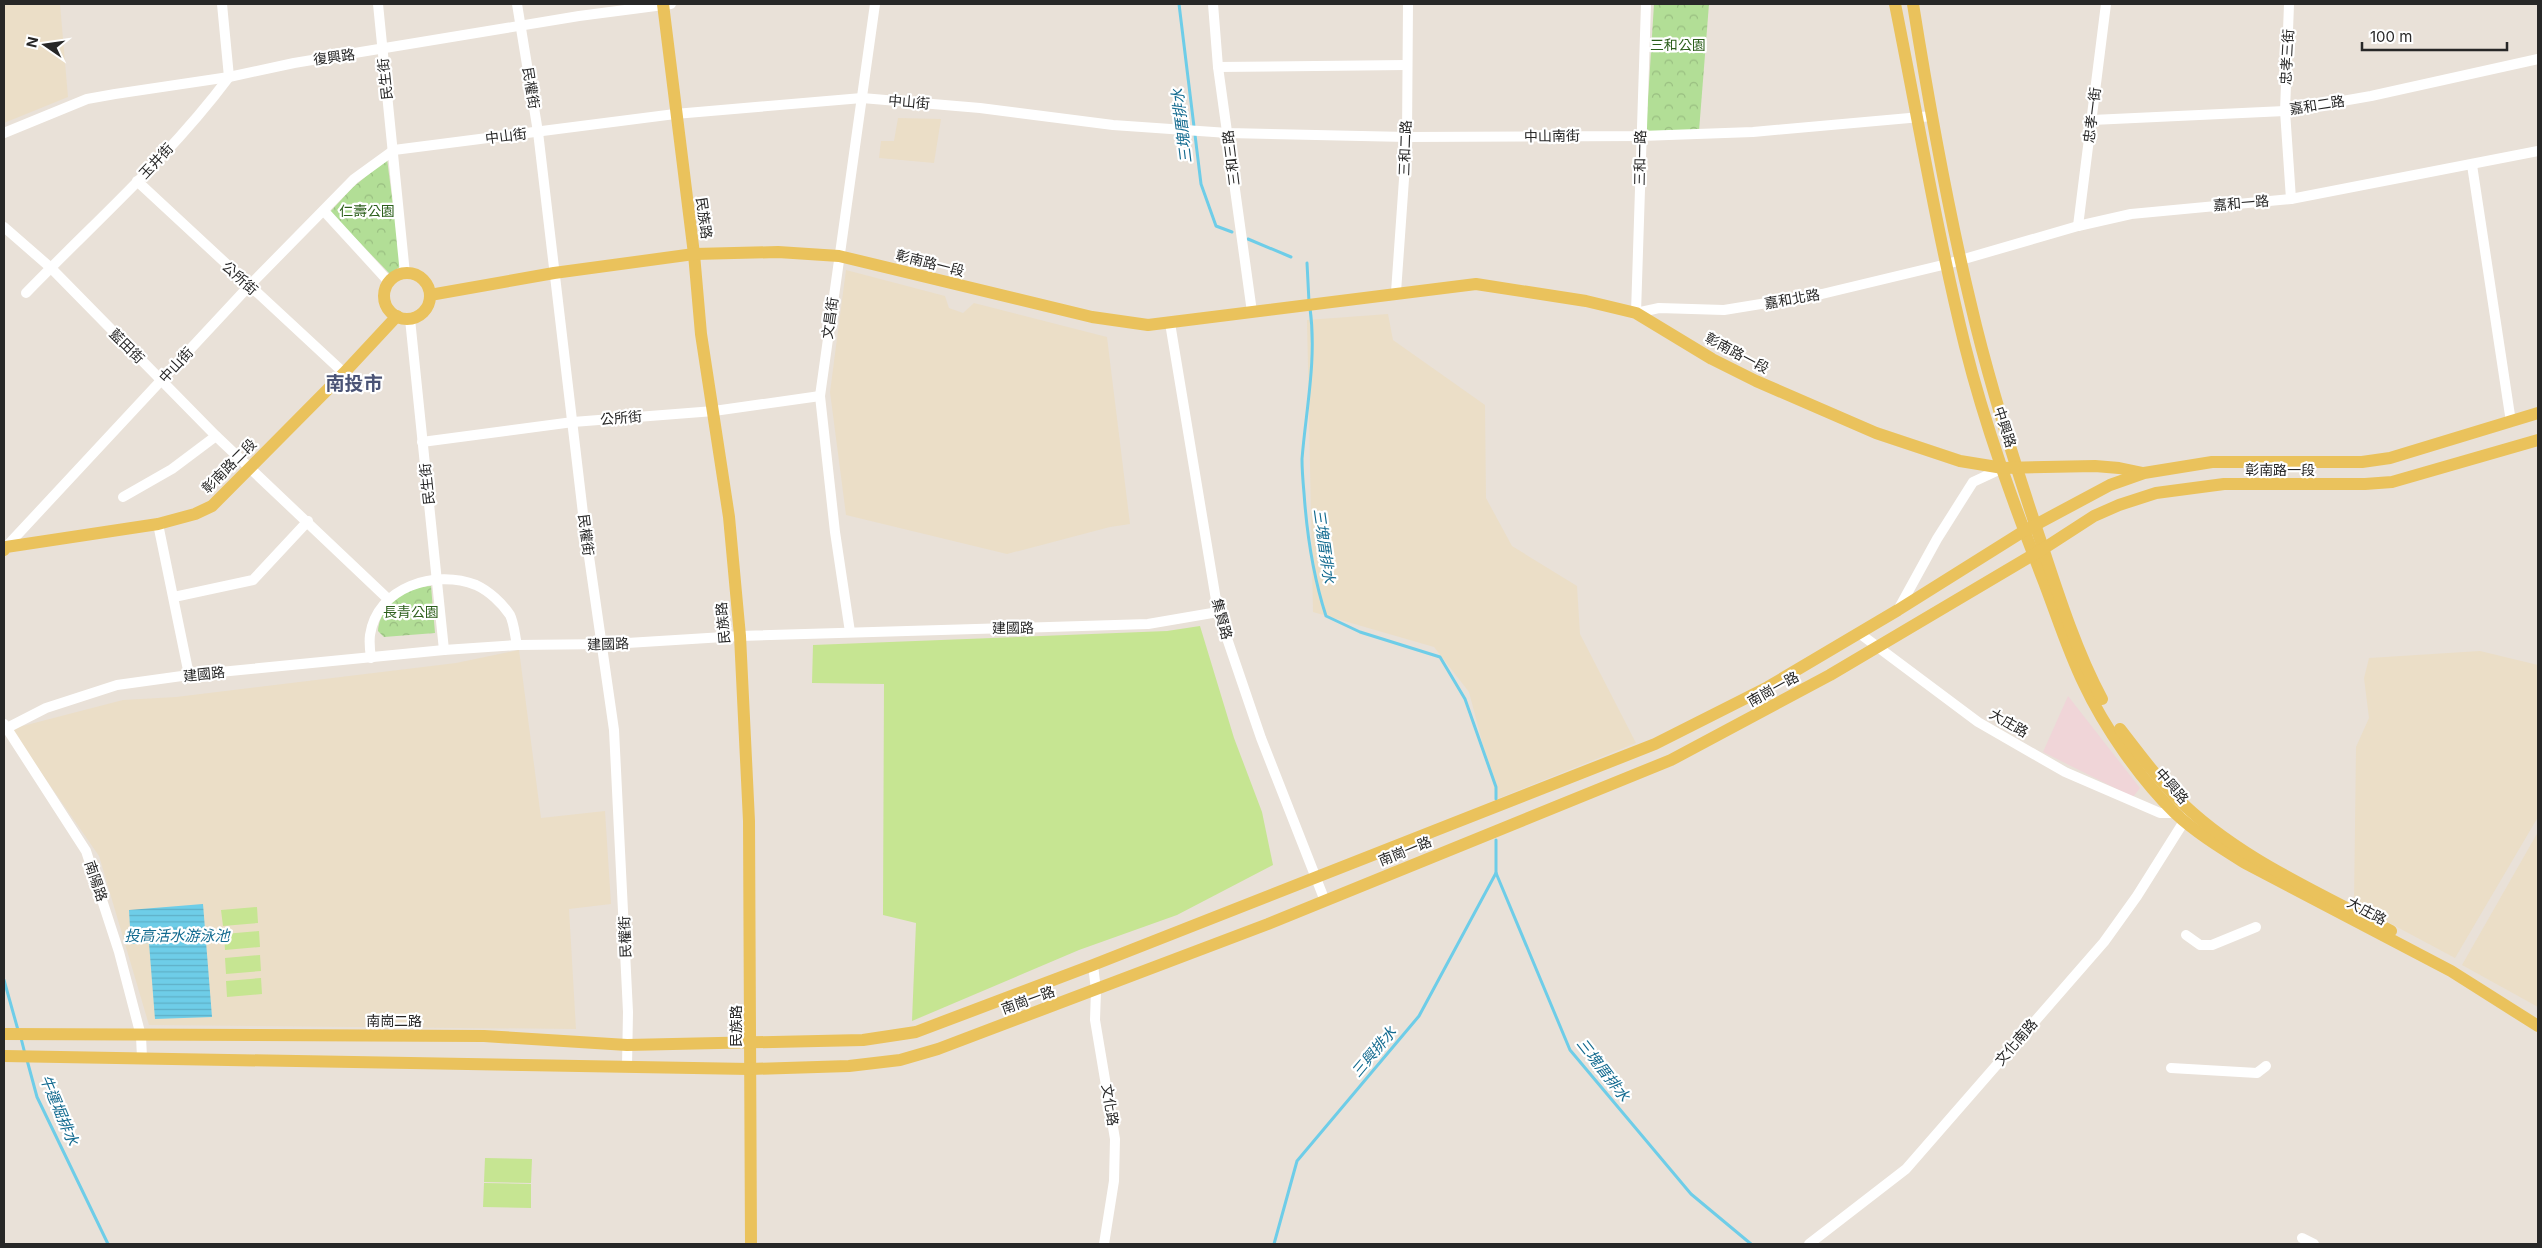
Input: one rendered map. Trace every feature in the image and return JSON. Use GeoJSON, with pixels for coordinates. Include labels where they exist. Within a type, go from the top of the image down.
{"type":"FeatureCollection","features":[{"type":"Feature","properties":{"kind":"main road","name":"民族路"},"geometry":{"type":"LineString","coordinates":[[663,4],[675,114],[694,254],[701,334],[729,517],[740,636],[749,797],[751,1244]]}},
{"type":"Feature","properties":{"kind":"main road","name":"中興路"},"geometry":{"type":"LineString","coordinates":[[1895,4],[1965,347],[2003,468],[2030,529],[2085,686],[2137,767],[2183,814]]}},
{"type":"Feature","properties":{"kind":"main road","name":"中興路"},"geometry":{"type":"LineString","coordinates":[[1913,4],[1932,116],[1961,260],[1978,334],[2016,467],[2030,529]]}},
{"type":"Feature","properties":{"kind":"main road","name":"彰南路一段"},"geometry":{"type":"LineString","coordinates":[[554,273],[694,254],[778,252],[839,256],[1092,317],[1148,325],[1396,292],[1476,284],[1544,294],[1636,313],[1712,359],[1756,381],[1876,434],[1960,461],[2003,468],[2095,466],[2144,473]]}},
{"type":"Feature","properties":{"kind":"main road"},"geometry":{"type":"LineString","coordinates":[[430,295],[554,273]]}},
{"type":"Feature","properties":{"kind":"main road"},"geometry":{"type":"LineString","coordinates":[[405,274],[411,274],[423,280],[430,295],[429,302],[423,312],[410,319],[397,316],[390,310],[384,297],[389,282],[405,274]]}},
{"type":"Feature","properties":{"kind":"main road","name":"彰南路二段"},"geometry":{"type":"LineString","coordinates":[[5,549],[158,524],[195,514],[212,506],[344,374],[397,316]]}},
{"type":"Feature","properties":{"kind":"main road","name":"彰南路一段"},"geometry":{"type":"LineString","coordinates":[[2030,529],[2082,498],[2110,485],[2144,473],[2212,462],[2353,462],[2390,458],[2538,413]]}},
{"type":"Feature","properties":{"kind":"main road","name":"彰南路一段"},"geometry":{"type":"LineString","coordinates":[[2038,552],[2094,516],[2156,493],[2224,484],[2365,484],[2392,482],[2538,440]]}},
{"type":"Feature","properties":{"kind":"main road","name":"南崗一路"},"geometry":{"type":"LineString","coordinates":[[751,1043],[863,1040],[916,1032],[1093,965],[1655,744],[1768,687],[2030,529]]}},
{"type":"Feature","properties":{"kind":"main road","name":"中興路"},"geometry":{"type":"LineString","coordinates":[[2038,552],[2095,686],[2118,726],[2177,798],[2183,814]]}},
{"type":"Feature","properties":{"kind":"main road","name":"南崗一路"},"geometry":{"type":"LineString","coordinates":[[750,1069],[849,1066],[900,1060],[938,1049],[1325,901],[1671,760],[1771,708],[2038,552]]}},
{"type":"Feature","properties":{"kind":"main road","name":"大庄路"},"geometry":{"type":"LineString","coordinates":[[2183,814],[2263,863],[2455,965],[2538,1016]]}},
{"type":"Feature","properties":{"kind":"main road","name":"大庄路"},"geometry":{"type":"LineString","coordinates":[[2183,814],[2245,863],[2450,971],[2538,1026]]}},
{"type":"Feature","properties":{"kind":"main road","name":"南崗二路"},"geometry":{"type":"LineString","coordinates":[[7,1033],[141,1036],[484,1036],[627,1045],[751,1043]]}},
{"type":"Feature","properties":{"kind":"main road"},"geometry":{"type":"LineString","coordinates":[[8,1056],[750,1069]]}},
{"type":"Feature","properties":{"kind":"street"},"geometry":{"type":"LineString","coordinates":[[222,4],[229,77]]}},
{"type":"Feature","properties":{"kind":"street","name":"民生街"},"geometry":{"type":"LineString","coordinates":[[378,4],[405,274]]}},
{"type":"Feature","properties":{"kind":"street","name":"民權街"},"geometry":{"type":"LineString","coordinates":[[517,4],[538,132],[554,273],[616,750],[628,1012],[627,1068]]}},
{"type":"Feature","properties":{"kind":"street","name":"復興路"},"geometry":{"type":"LineString","coordinates":[[4,134],[87,99],[229,77],[294,63],[521,26],[671,4]]}},
{"type":"Feature","properties":{"kind":"street","name":"文昌街"},"geometry":{"type":"LineString","coordinates":[[850,632],[835,532],[820,396],[875,4]]}},
{"type":"Feature","properties":{"kind":"street","name":"三和三路"},"geometry":{"type":"LineString","coordinates":[[1213,4],[1218,67],[1252,312]]}},
{"type":"Feature","properties":{"kind":"street","name":"三和二路"},"geometry":{"type":"LineString","coordinates":[[1396,292],[1407,137],[1406,66],[1408,4]]}},
{"type":"Feature","properties":{"kind":"street","name":"三和一路"},"geometry":{"type":"LineString","coordinates":[[1636,313],[1646,4]]}},
{"type":"Feature","properties":{"kind":"street","name":"忠孝一街"},"geometry":{"type":"LineString","coordinates":[[2078,226],[2106,4]]}},
{"type":"Feature","properties":{"kind":"street","name":"忠孝三街"},"geometry":{"type":"LineString","coordinates":[[2290,4],[2284,111],[2292,199]]}},
{"type":"Feature","properties":{"kind":"street","name":"嘉和二路"},"geometry":{"type":"LineString","coordinates":[[2092,120],[2284,111],[2371,96],[2538,59]]}},
{"type":"Feature","properties":{"kind":"street"},"geometry":{"type":"LineString","coordinates":[[1218,67],[1406,66]]}},
{"type":"Feature","properties":{"kind":"street","name":"玉井街"},"geometry":{"type":"LineString","coordinates":[[26,293],[137,182],[204,109],[229,77]]}},
{"type":"Feature","properties":{"kind":"street","name":"中山街"},"geometry":{"type":"LineString","coordinates":[[5,549],[249,286],[354,179],[394,150],[675,114],[862,98],[980,108],[1113,125],[1177,128]]}},
{"type":"Feature","properties":{"kind":"street","name":"中山南街"},"geometry":{"type":"LineString","coordinates":[[1177,128],[1228,133],[1407,137],[1641,136],[1753,132],[1932,116]]}},
{"type":"Feature","properties":{"kind":"street","name":"嘉和一路"},"geometry":{"type":"LineString","coordinates":[[1947,264],[2078,226],[2131,214],[2292,199],[2538,151]]}},
{"type":"Feature","properties":{"kind":"street"},"geometry":{"type":"LineString","coordinates":[[2472,165],[2511,422]]}},
{"type":"Feature","properties":{"kind":"street","name":"公所街"},"geometry":{"type":"LineString","coordinates":[[137,182],[344,374]]}},
{"type":"Feature","properties":{"kind":"street"},"geometry":{"type":"LineString","coordinates":[[324,211],[389,282]]}},
{"type":"Feature","properties":{"kind":"street","name":"藍田街"},"geometry":{"type":"LineString","coordinates":[[4,226],[51,268],[216,436],[388,599]]}},
{"type":"Feature","properties":{"kind":"street","name":"嘉和北路"},"geometry":{"type":"LineString","coordinates":[[1636,313],[1659,308],[1734,308],[1822,294],[1947,264]]}},
{"type":"Feature","properties":{"kind":"street","name":"民生街"},"geometry":{"type":"LineString","coordinates":[[410,319],[444,650]]}},
{"type":"Feature","properties":{"kind":"street","name":"集賢路"},"geometry":{"type":"LineString","coordinates":[[1170,323],[1218,612],[1261,738],[1325,901]]}},
{"type":"Feature","properties":{"kind":"street","name":"公所街"},"geometry":{"type":"LineString","coordinates":[[422,442],[573,422],[714,411],[820,396]]}},
{"type":"Feature","properties":{"kind":"street"},"geometry":{"type":"LineString","coordinates":[[123,497],[172,469],[216,436]]}},
{"type":"Feature","properties":{"kind":"street"},"geometry":{"type":"LineString","coordinates":[[1898,610],[1937,539],[1973,482],[2003,468]]}},
{"type":"Feature","properties":{"kind":"street"},"geometry":{"type":"LineString","coordinates":[[174,597],[253,580],[308,522]]}},
{"type":"Feature","properties":{"kind":"street"},"geometry":{"type":"LineString","coordinates":[[158,524],[189,675]]}},
{"type":"Feature","properties":{"kind":"street"},"geometry":{"type":"LineString","coordinates":[[371,658],[370,636],[372,627],[377,615],[388,599],[401,589],[449,579],[477,586],[493,596],[511,617],[517,645]]}},
{"type":"Feature","properties":{"kind":"street","name":"建國路"},"geometry":{"type":"LineString","coordinates":[[5,726],[46,708],[117,685],[189,675],[444,650],[517,645],[601,644],[740,636],[1148,624],[1218,612]]}},
{"type":"Feature","properties":{"kind":"street","name":"大庄路"},"geometry":{"type":"LineString","coordinates":[[1858,633],[1978,722],[2065,772],[2160,813],[2183,814]]}},
{"type":"Feature","properties":{"kind":"street","name":"南陽路"},"geometry":{"type":"LineString","coordinates":[[5,726],[86,850],[119,952],[141,1036],[142,1058]]}},
{"type":"Feature","properties":{"kind":"street","name":"文化南路"},"geometry":{"type":"LineString","coordinates":[[1809,1244],[1906,1169],[1950,1116],[2089,961],[2137,896],[2183,814]]}},
{"type":"Feature","properties":{"kind":"street"},"geometry":{"type":"LineString","coordinates":[[2186,935],[2200,944],[2212,944],[2256,927]]}},
{"type":"Feature","properties":{"kind":"street","name":"文化路"},"geometry":{"type":"LineString","coordinates":[[1093,965],[1096,990],[1095,1020],[1115,1139],[1114,1181],[1104,1244]]}},
{"type":"Feature","properties":{"kind":"street"},"geometry":{"type":"LineString","coordinates":[[2171,1068],[2257,1072],[2266,1066]]}},
{"type":"Feature","properties":{"kind":"street"},"geometry":{"type":"LineString","coordinates":[[2302,1238],[2314,1244]]}},
{"type":"Feature","properties":{"kind":"shaded area"},"geometry":{"type":"Polygon","coordinates":[[[4,4],[60,4],[68,97],[4,123],[4,4]]]}},
{"type":"Feature","properties":{"kind":"shaded area"},"geometry":{"type":"Polygon","coordinates":[[[898,118],[941,119],[934,163],[879,158],[881,141],[894,141],[898,118]]]}},
{"type":"Feature","properties":{"kind":"shaded area"},"geometry":{"type":"Polygon","coordinates":[[[846,270],[945,296],[949,308],[963,313],[974,303],[1107,337],[1130,524],[1110,527],[1007,554],[846,515],[830,392],[846,270]]]}},
{"type":"Feature","properties":{"kind":"shaded area"},"geometry":{"type":"Polygon","coordinates":[[[1388,314],[1393,340],[1485,405],[1486,498],[1512,546],[1577,586],[1580,634],[1636,743],[1497,799],[1469,692],[1434,647],[1313,612],[1307,320],[1388,314]]]}},
{"type":"Feature","properties":{"kind":"shaded area"},"geometry":{"type":"Polygon","coordinates":[[[519,650],[541,818],[605,811],[611,904],[569,909],[576,1029],[149,1025],[99,856],[11,729],[123,700],[176,697],[456,663],[519,650]]]}},
{"type":"Feature","properties":{"kind":"shaded area"},"geometry":{"type":"Polygon","coordinates":[[[2480,651],[2538,665],[2538,817],[2455,958],[2354,904],[2356,747],[2369,718],[2364,678],[2369,658],[2480,651]]]}},
{"type":"Feature","properties":{"kind":"shaded area"},"geometry":{"type":"Polygon","coordinates":[[[2068,696],[2140,788],[2133,797],[2043,752],[2068,696]]]}},
{"type":"Feature","properties":{"kind":"shaded area"},"geometry":{"type":"Polygon","coordinates":[[[2538,832],[2538,1007],[2462,965],[2538,832]]]}},
{"type":"Feature","properties":{"kind":"green space","name":"三和公園"},"geometry":{"type":"Polygon","coordinates":[[[1654,4],[1709,4],[1699,131],[1646,132],[1654,4]]]}},
{"type":"Feature","properties":{"kind":"green space","name":"仁壽公園"},"geometry":{"type":"Polygon","coordinates":[[[387,159],[401,266],[390,274],[330,212],[352,188],[387,159]]]}},
{"type":"Feature","properties":{"kind":"green space","name":"長青公園"},"geometry":{"type":"Polygon","coordinates":[[[431,586],[435,633],[384,637],[378,631],[383,613],[396,596],[410,589],[431,586]]]}},
{"type":"Feature","properties":{"kind":"green space"},"geometry":{"type":"Polygon","coordinates":[[[1200,626],[1234,738],[1262,812],[1273,865],[1177,915],[1079,950],[912,1021],[916,923],[883,915],[884,684],[812,683],[813,645],[1167,631],[1200,626]]]}},
{"type":"Feature","properties":{"kind":"green space"},"geometry":{"type":"Polygon","coordinates":[[[257,907],[258,923],[223,926],[221,910],[257,907]]]}},
{"type":"Feature","properties":{"kind":"green space"},"geometry":{"type":"Polygon","coordinates":[[[259,931],[260,947],[225,950],[224,934],[259,931]]]}},
{"type":"Feature","properties":{"kind":"green space"},"geometry":{"type":"Polygon","coordinates":[[[260,955],[261,971],[226,974],[225,958],[260,955]]]}},
{"type":"Feature","properties":{"kind":"green space"},"geometry":{"type":"Polygon","coordinates":[[[261,978],[262,994],[227,997],[226,981],[261,978]]]}},
{"type":"Feature","properties":{"kind":"green space"},"geometry":{"type":"Polygon","coordinates":[[[485,1158],[532,1159],[531,1183],[484,1182],[485,1158]]]}},
{"type":"Feature","properties":{"kind":"green space"},"geometry":{"type":"Polygon","coordinates":[[[484,1183],[531,1184],[531,1208],[483,1207],[484,1183]]]}},
{"type":"Feature","properties":{"kind":"water","name":"投高活水游泳池"},"geometry":{"type":"Polygon","coordinates":[[[203,904],[212,1017],[155,1019],[149,943],[131,944],[129,910],[203,904]]]}},
{"type":"Feature","properties":{"kind":"waterway","name":"三塊厝排水"},"geometry":{"type":"LineString","coordinates":[[1179,4],[1201,184],[1216,226],[1232,232]]}},
{"type":"Feature","properties":{"kind":"waterway","name":"三塊厝排水"},"geometry":{"type":"LineString","coordinates":[[1248,239],[1291,257]]}},
{"type":"Feature","properties":{"kind":"waterway","name":"三塊厝排水"},"geometry":{"type":"LineString","coordinates":[[1307,263],[1309,302]]}},
{"type":"Feature","properties":{"kind":"waterway","name":"三塊厝排水"},"geometry":{"type":"LineString","coordinates":[[1310,308],[1312,365],[1302,472],[1311,556],[1326,616],[1360,632],[1440,657],[1465,699],[1496,787],[1496,799]]}},
{"type":"Feature","properties":{"kind":"waterway","name":"三塊厝排水"},"geometry":{"type":"LineString","coordinates":[[1496,840],[1496,873],[1570,1050],[1691,1194],[1751,1244]]}},
{"type":"Feature","properties":{"kind":"waterway","name":"三興排水"},"geometry":{"type":"LineString","coordinates":[[1274,1244],[1297,1161],[1419,1016],[1496,873]]}},
{"type":"Feature","properties":{"kind":"waterway","name":"牛運堀排水"},"geometry":{"type":"LineString","coordinates":[[4,980],[18,1030]]}},
{"type":"Feature","properties":{"kind":"waterway","name":"牛運堀排水"},"geometry":{"type":"LineString","coordinates":[[21,1038],[25,1054]]}},
{"type":"Feature","properties":{"kind":"waterway","name":"牛運堀排水"},"geometry":{"type":"LineString","coordinates":[[27,1060],[37,1097],[108,1244]]}},
{"type":"Feature","properties":{"kind":"district","name":"南投市"},"geometry":{"type":"Point","coordinates":[354,383]}}]}
